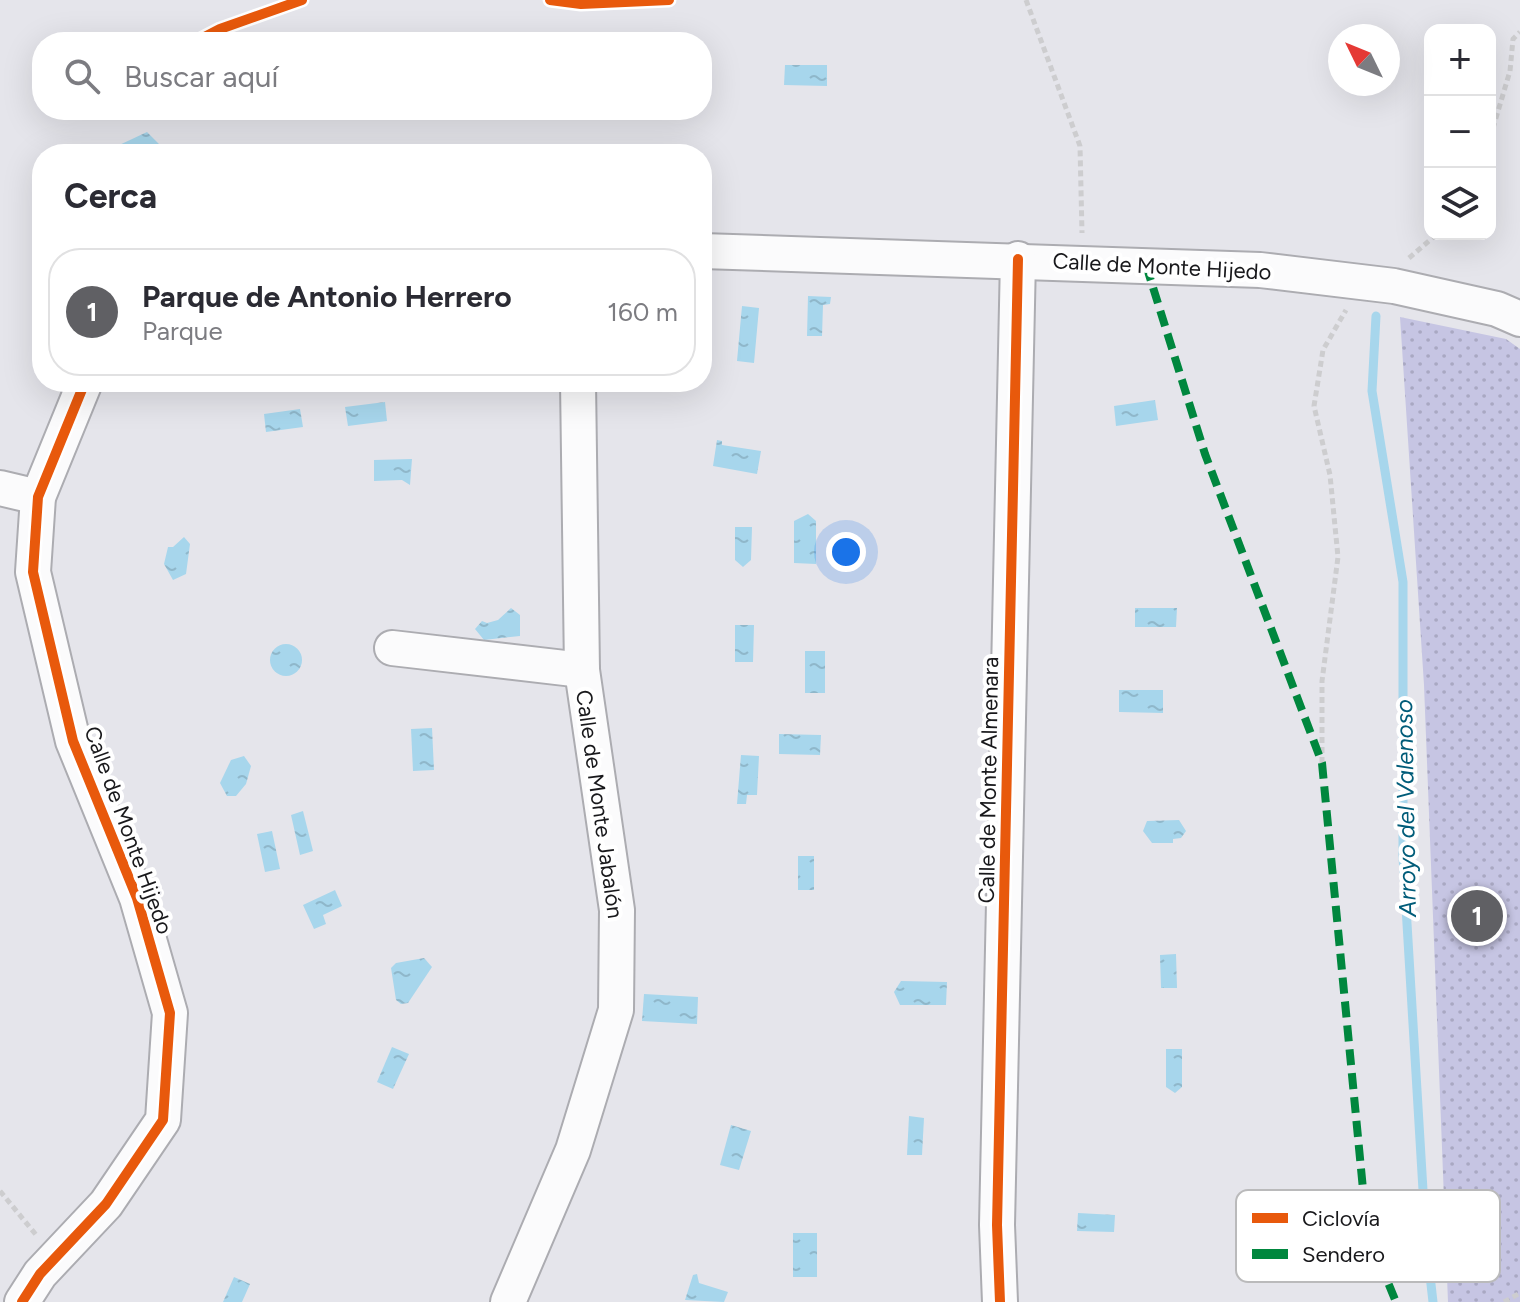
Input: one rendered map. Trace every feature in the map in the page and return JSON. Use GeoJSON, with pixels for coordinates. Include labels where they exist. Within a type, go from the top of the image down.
{"type":"FeatureCollection","features":[{"type":"Feature","properties":{"kind":"street","name":"Calle de Monte Hijedo"},"geometry":{"type":"LineString","coordinates":[[712,251],[1018,259],[1260,270],[1376,284],[1497,309],[1520,319]]}},
{"type":"Feature","properties":{"kind":"street","name":"Calle de Monte Almenara"},"geometry":{"type":"LineString","coordinates":[[1000,1302],[997,1225],[1018,259]]}},
{"type":"Feature","properties":{"kind":"street","name":"Calle de Monte Hijedo"},"geometry":{"type":"LineString","coordinates":[[22,1302],[59,1255],[106,1204],[163,1120],[170,1013],[137,898],[73,741],[33,572],[38,497],[81,392]]}},
{"type":"Feature","properties":{"kind":"street","name":"Calle de Monte Jabalón"},"geometry":{"type":"LineString","coordinates":[[508,1302],[573,1150],[616,1010],[617,910],[582,670],[578,392]]}},
{"type":"Feature","properties":{"kind":"street"},"geometry":{"type":"LineString","coordinates":[[0,488],[38,497]]}},
{"type":"Feature","properties":{"kind":"street","name":"Calle de Monte Jabalón"},"geometry":{"type":"LineString","coordinates":[[392,648],[582,670]]}},
{"type":"Feature","properties":{"kind":"path"},"geometry":{"type":"LineString","coordinates":[[1026,0],[1080,146],[1083,262]]}},
{"type":"Feature","properties":{"kind":"path"},"geometry":{"type":"LineString","coordinates":[[1496,118],[1510,71],[1513,39],[1520,32]]}},
{"type":"Feature","properties":{"kind":"path"},"geometry":{"type":"LineString","coordinates":[[1322,763],[1322,681],[1338,557],[1330,475],[1314,406],[1323,350],[1341,316],[1358,297],[1430,240]]}},
{"type":"Feature","properties":{"kind":"path"},"geometry":{"type":"LineString","coordinates":[[0,1191],[29,1229],[59,1255]]}},
{"type":"Feature","properties":{"kind":"path"},"geometry":{"type":"LineString","coordinates":[[1504,1302],[1520,1293]]}},
{"type":"Feature","properties":{"kind":"shaded area"},"geometry":{"type":"Polygon","coordinates":[[[1400,317],[1506,339],[1520,349],[1520,1302],[1448,1302],[1447,1282],[1500,1282],[1500,1190],[1444,1190],[1424,685],[1400,317]]]}},
{"type":"Feature","properties":{"kind":"water"},"geometry":{"type":"Polygon","coordinates":[[[785,65],[827,65],[827,86],[784,85],[785,65]]]}},
{"type":"Feature","properties":{"kind":"water"},"geometry":{"type":"Polygon","coordinates":[[[147,132],[159,144],[121,144],[147,132]]]}},
{"type":"Feature","properties":{"kind":"water"},"geometry":{"type":"Polygon","coordinates":[[[808,296],[831,297],[830,304],[823,305],[822,336],[807,336],[808,296]]]}},
{"type":"Feature","properties":{"kind":"water"},"geometry":{"type":"Polygon","coordinates":[[[742,306],[759,308],[754,363],[737,361],[742,306]]]}},
{"type":"Feature","properties":{"kind":"water"},"geometry":{"type":"Polygon","coordinates":[[[1155,400],[1158,420],[1116,426],[1114,406],[1155,400]]]}},
{"type":"Feature","properties":{"kind":"water"},"geometry":{"type":"Polygon","coordinates":[[[385,402],[387,421],[348,426],[345,407],[385,402]]]}},
{"type":"Feature","properties":{"kind":"water"},"geometry":{"type":"Polygon","coordinates":[[[300,409],[303,427],[266,432],[264,414],[300,409]]]}},
{"type":"Feature","properties":{"kind":"water"},"geometry":{"type":"Polygon","coordinates":[[[717,440],[722,441],[722,445],[761,451],[757,474],[713,466],[717,440]]]}},
{"type":"Feature","properties":{"kind":"water"},"geometry":{"type":"Polygon","coordinates":[[[412,459],[410,485],[402,480],[374,481],[374,460],[412,459]]]}},
{"type":"Feature","properties":{"kind":"water"},"geometry":{"type":"Polygon","coordinates":[[[808,514],[816,521],[816,564],[794,563],[794,521],[808,514]]]}},
{"type":"Feature","properties":{"kind":"water"},"geometry":{"type":"Polygon","coordinates":[[[735,527],[752,527],[751,560],[743,567],[735,560],[735,527]]]}},
{"type":"Feature","properties":{"kind":"water"},"geometry":{"type":"Polygon","coordinates":[[[184,537],[190,544],[186,574],[173,580],[164,564],[168,547],[173,547],[184,537]]]}},
{"type":"Feature","properties":{"kind":"water"},"geometry":{"type":"Polygon","coordinates":[[[511,608],[520,615],[520,636],[484,640],[475,629],[482,621],[498,620],[511,608]]]}},
{"type":"Feature","properties":{"kind":"water"},"geometry":{"type":"Polygon","coordinates":[[[1135,608],[1177,608],[1176,627],[1135,627],[1135,608]]]}},
{"type":"Feature","properties":{"kind":"water"},"geometry":{"type":"Polygon","coordinates":[[[735,625],[754,625],[753,662],[735,662],[735,625]]]}},
{"type":"Feature","properties":{"kind":"water"},"geometry":{"type":"Polygon","coordinates":[[[286,644],[297,649],[302,660],[297,671],[286,676],[275,671],[270,660],[275,649],[286,644]]]}},
{"type":"Feature","properties":{"kind":"water"},"geometry":{"type":"Polygon","coordinates":[[[805,651],[825,651],[825,693],[805,693],[805,651]]]}},
{"type":"Feature","properties":{"kind":"water"},"geometry":{"type":"Polygon","coordinates":[[[1119,690],[1163,690],[1163,713],[1119,712],[1119,690]]]}},
{"type":"Feature","properties":{"kind":"water"},"geometry":{"type":"Polygon","coordinates":[[[432,728],[434,770],[413,771],[411,729],[432,728]]]}},
{"type":"Feature","properties":{"kind":"water"},"geometry":{"type":"Polygon","coordinates":[[[779,734],[821,735],[820,755],[779,754],[779,734]]]}},
{"type":"Feature","properties":{"kind":"water"},"geometry":{"type":"Polygon","coordinates":[[[741,755],[759,756],[757,795],[747,795],[746,804],[737,804],[741,755]]]}},
{"type":"Feature","properties":{"kind":"water"},"geometry":{"type":"Polygon","coordinates":[[[244,756],[251,766],[246,784],[236,796],[227,796],[220,783],[231,760],[244,756]]]}},
{"type":"Feature","properties":{"kind":"water"},"geometry":{"type":"Polygon","coordinates":[[[303,811],[313,851],[300,855],[291,815],[303,811]]]}},
{"type":"Feature","properties":{"kind":"water"},"geometry":{"type":"Polygon","coordinates":[[[1179,820],[1186,831],[1181,838],[1173,839],[1173,843],[1152,843],[1143,831],[1147,821],[1179,820]]]}},
{"type":"Feature","properties":{"kind":"water"},"geometry":{"type":"Polygon","coordinates":[[[272,831],[280,869],[265,872],[257,834],[272,831]]]}},
{"type":"Feature","properties":{"kind":"water"},"geometry":{"type":"Polygon","coordinates":[[[798,856],[814,856],[814,890],[798,890],[798,856]]]}},
{"type":"Feature","properties":{"kind":"water"},"geometry":{"type":"Polygon","coordinates":[[[335,890],[342,906],[323,915],[326,924],[314,929],[303,905],[335,890]]]}},
{"type":"Feature","properties":{"kind":"water"},"geometry":{"type":"Polygon","coordinates":[[[1176,954],[1177,988],[1161,988],[1160,955],[1176,954]]]}},
{"type":"Feature","properties":{"kind":"water"},"geometry":{"type":"Polygon","coordinates":[[[424,958],[432,967],[408,1003],[401,1004],[396,1000],[391,968],[396,963],[424,958]]]}},
{"type":"Feature","properties":{"kind":"water"},"geometry":{"type":"Polygon","coordinates":[[[901,981],[947,982],[946,1005],[900,1005],[894,992],[901,981]]]}},
{"type":"Feature","properties":{"kind":"water"},"geometry":{"type":"Polygon","coordinates":[[[644,994],[698,997],[697,1024],[642,1021],[644,994]]]}},
{"type":"Feature","properties":{"kind":"water"},"geometry":{"type":"Polygon","coordinates":[[[392,1047],[409,1054],[393,1089],[377,1082],[392,1047]]]}},
{"type":"Feature","properties":{"kind":"water"},"geometry":{"type":"Polygon","coordinates":[[[1166,1049],[1182,1049],[1182,1087],[1175,1093],[1166,1087],[1166,1049]]]}},
{"type":"Feature","properties":{"kind":"water"},"geometry":{"type":"Polygon","coordinates":[[[909,1116],[924,1118],[922,1155],[907,1155],[909,1116]]]}},
{"type":"Feature","properties":{"kind":"water"},"geometry":{"type":"Polygon","coordinates":[[[731,1125],[751,1131],[739,1170],[720,1165],[731,1125]]]}},
{"type":"Feature","properties":{"kind":"water"},"geometry":{"type":"Polygon","coordinates":[[[1078,1213],[1115,1215],[1114,1232],[1077,1231],[1078,1213]]]}},
{"type":"Feature","properties":{"kind":"water"},"geometry":{"type":"Polygon","coordinates":[[[793,1233],[817,1233],[817,1277],[793,1277],[793,1233]]]}},
{"type":"Feature","properties":{"kind":"water"},"geometry":{"type":"Polygon","coordinates":[[[697,1274],[699,1283],[728,1292],[724,1302],[685,1300],[693,1275],[697,1274]]]}},
{"type":"Feature","properties":{"kind":"water"},"geometry":{"type":"Polygon","coordinates":[[[234,1277],[250,1284],[242,1302],[223,1302],[234,1277]]]}},
{"type":"Feature","properties":{"kind":"waterway","name":"Arroyo del Valenoso"},"geometry":{"type":"LineString","coordinates":[[1376,316],[1372,391],[1403,582],[1403,857],[1423,1190]]}},
{"type":"Feature","properties":{"kind":"waterway","name":"Arroyo del Valenoso"},"geometry":{"type":"LineString","coordinates":[[1431,1282],[1433,1302]]}},
{"type":"Feature","properties":{"kind":"marked path"},"geometry":{"type":"LineString","coordinates":[[1146,265],[1205,454],[1322,763],[1363,1190]]}},
{"type":"Feature","properties":{"kind":"marked path"},"geometry":{"type":"LineString","coordinates":[[1388,1282],[1396,1302]]}},
{"type":"Feature","properties":{"kind":"cycle path"},"geometry":{"type":"LineString","coordinates":[[214,32],[302,0]]}},
{"type":"Feature","properties":{"kind":"cycle path"},"geometry":{"type":"LineString","coordinates":[[550,0],[581,4],[669,0]]}},
{"type":"Feature","properties":{"kind":"cycle path"},"geometry":{"type":"LineString","coordinates":[[1000,1302],[997,1225],[1018,259]]}},
{"type":"Feature","properties":{"kind":"cycle path"},"geometry":{"type":"LineString","coordinates":[[22,1302],[40,1274],[106,1204],[163,1120],[170,1013],[137,898],[73,741],[33,572],[38,497],[81,392]]}},
{"type":"Feature","properties":{"kind":"place","name":"Parque de Antonio Herrero"},"geometry":{"type":"Point","coordinates":[1477,916]}}]}
